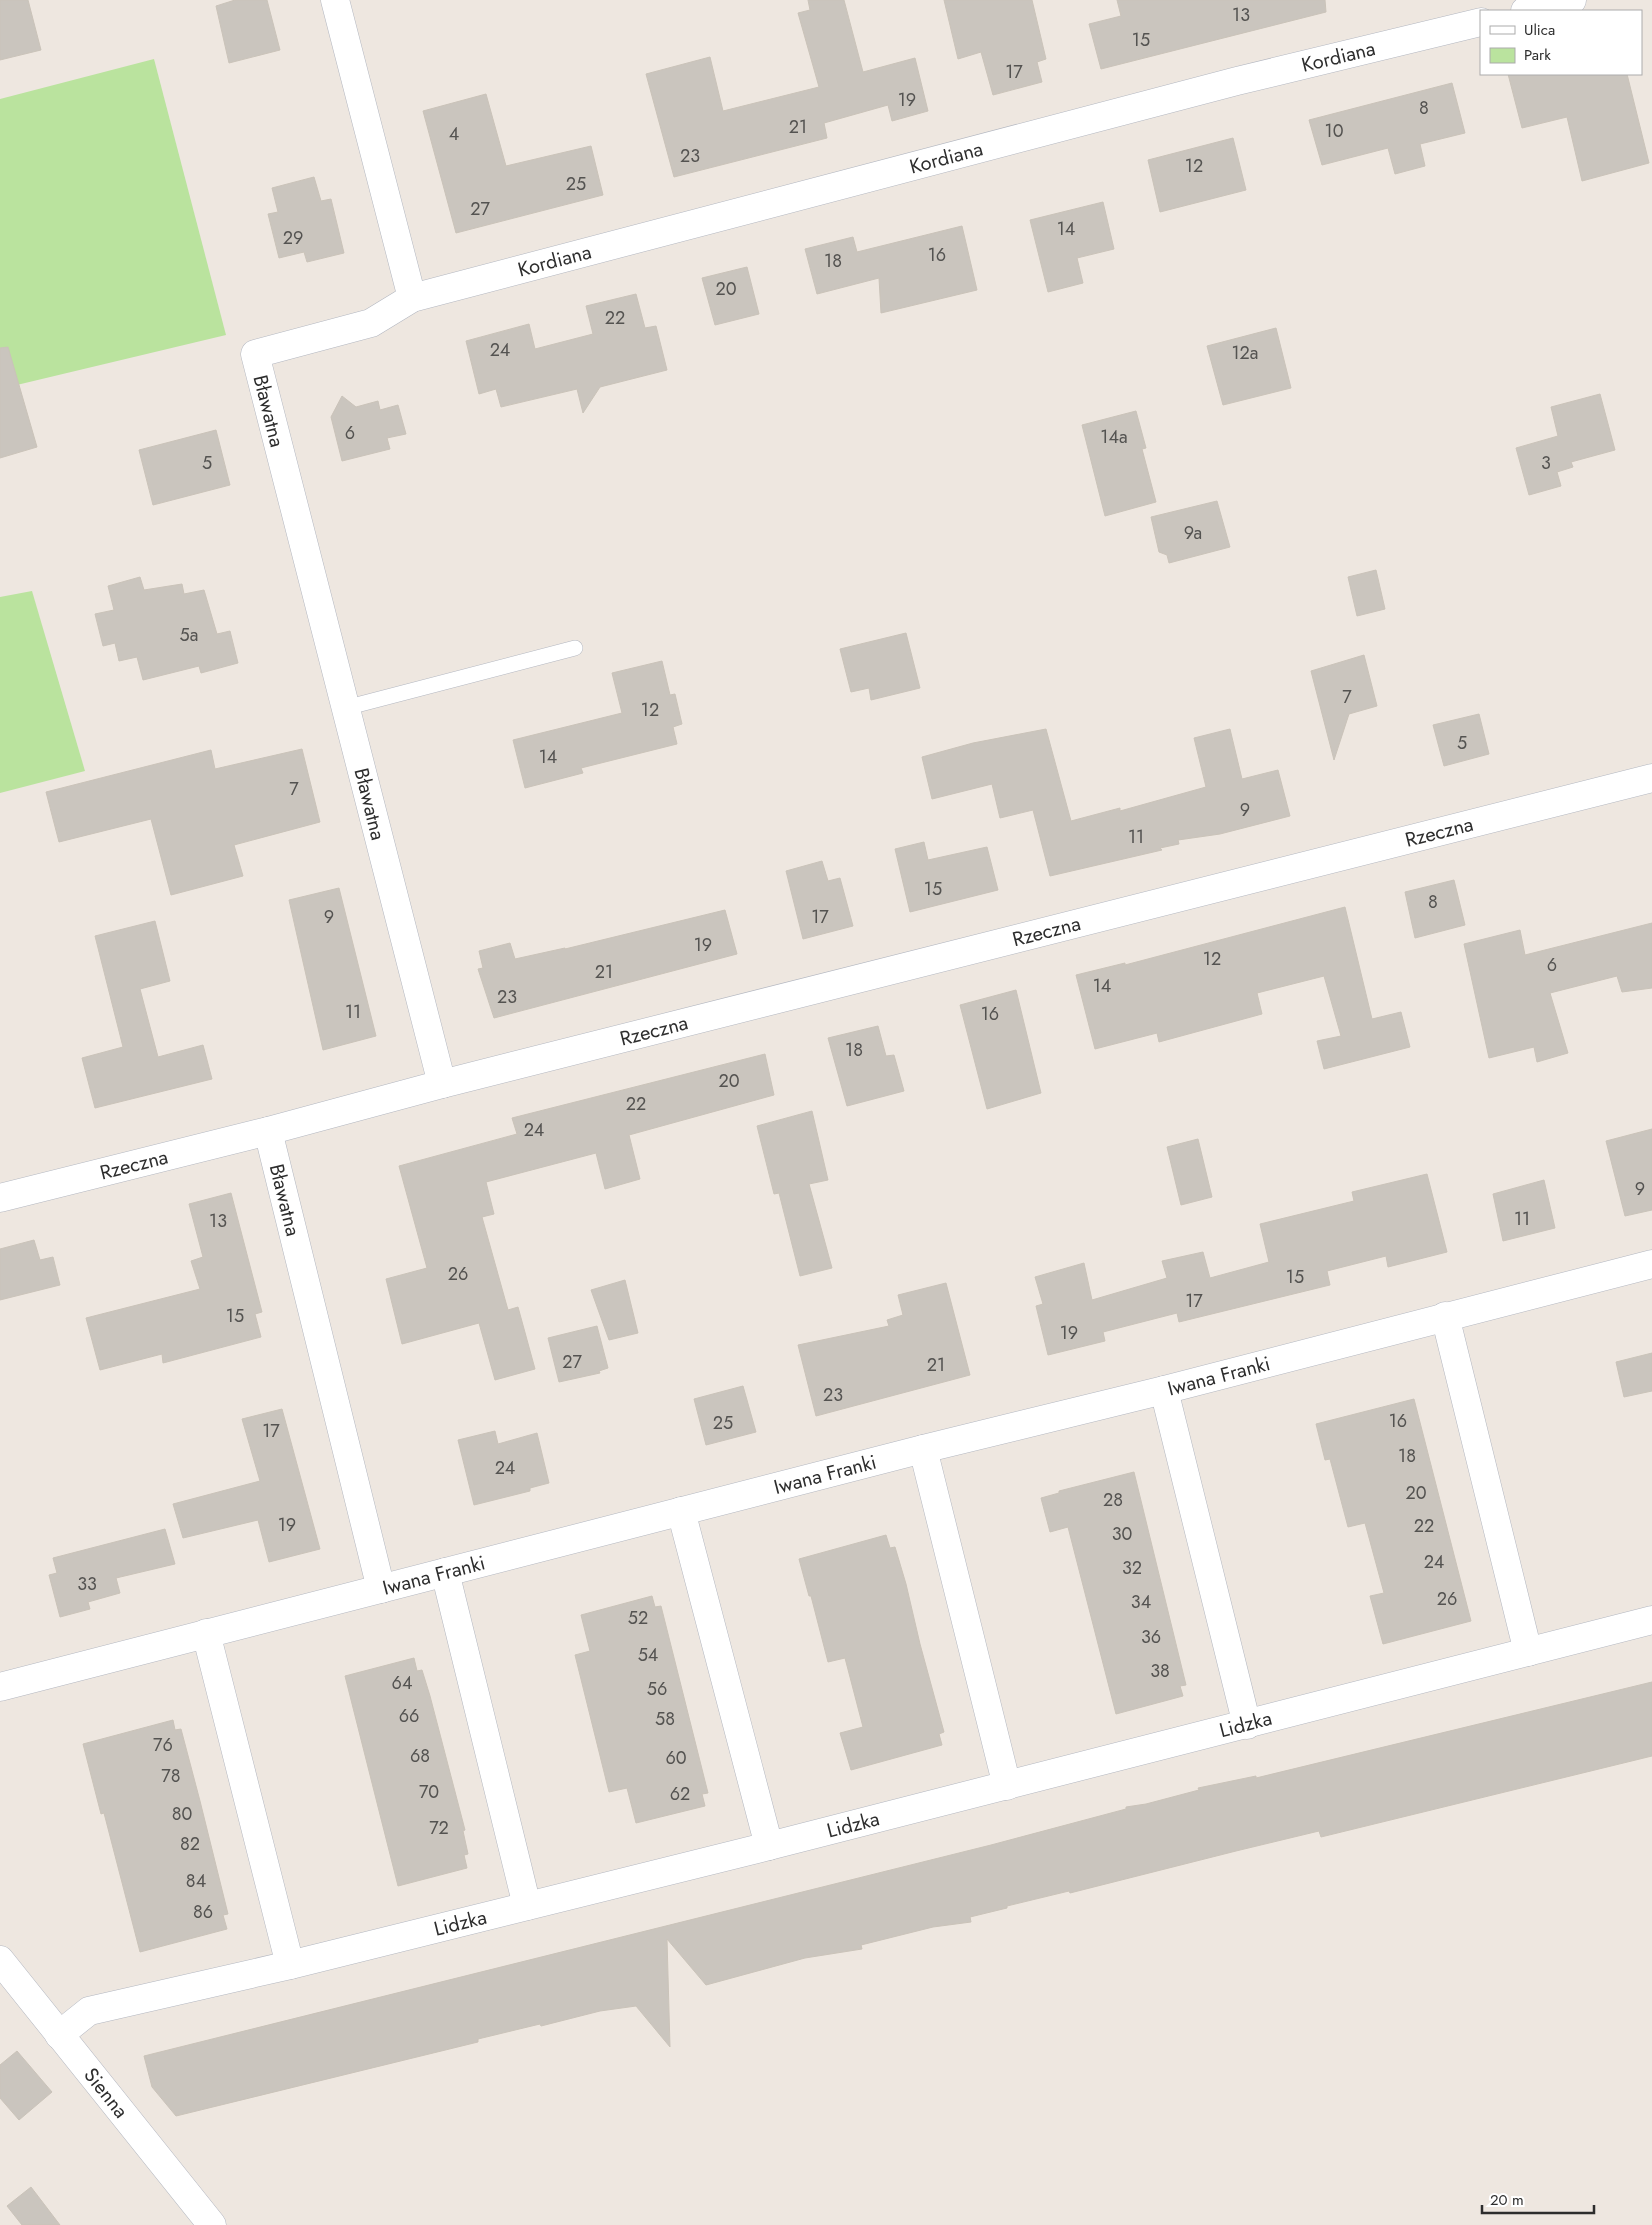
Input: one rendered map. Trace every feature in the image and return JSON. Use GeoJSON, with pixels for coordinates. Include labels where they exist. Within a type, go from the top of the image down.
{"type":"FeatureCollection","features":[{"type":"Feature","properties":{"kind":"street"},"geometry":{"type":"LineString","coordinates":[[335,0],[412,298]]}},
{"type":"Feature","properties":{"kind":"street"},"geometry":{"type":"LineString","coordinates":[[1529,10],[1572,0]]}},
{"type":"Feature","properties":{"kind":"street","name":"Kordiana"},"geometry":{"type":"LineString","coordinates":[[412,298],[1237,81],[1480,22]]}},
{"type":"Feature","properties":{"kind":"street","name":"Bławatna"},"geometry":{"type":"LineString","coordinates":[[412,298],[371,323],[255,354],[442,1084]]}},
{"type":"Feature","properties":{"kind":"street","name":"Rzeczna"},"geometry":{"type":"LineString","coordinates":[[442,1084],[1652,778]]}},
{"type":"Feature","properties":{"kind":"street"},"geometry":{"type":"LineString","coordinates":[[268,1131],[442,1084]]}},
{"type":"Feature","properties":{"kind":"street","name":"Bławatna"},"geometry":{"type":"LineString","coordinates":[[268,1131],[381,1589]]}},
{"type":"Feature","properties":{"kind":"street","name":"Rzeczna"},"geometry":{"type":"LineString","coordinates":[[0,1198],[268,1131]]}},
{"type":"Feature","properties":{"kind":"street","name":"Iwana Franki"},"geometry":{"type":"LineString","coordinates":[[0,1687],[923,1449],[1164,1390],[1652,1264]]}},
{"type":"Feature","properties":{"kind":"street"},"geometry":{"type":"LineString","coordinates":[[1445,1316],[1528,1652]]}},
{"type":"Feature","properties":{"kind":"street"},"geometry":{"type":"LineString","coordinates":[[1164,1390],[1247,1725]]}},
{"type":"Feature","properties":{"kind":"street"},"geometry":{"type":"LineString","coordinates":[[923,1449],[1008,1786]]}},
{"type":"Feature","properties":{"kind":"street"},"geometry":{"type":"LineString","coordinates":[[681,1511],[769,1846]]}},
{"type":"Feature","properties":{"kind":"street"},"geometry":{"type":"LineString","coordinates":[[445,1572],[527,1906]]}},
{"type":"Feature","properties":{"kind":"street","name":"Lidzka"},"geometry":{"type":"LineString","coordinates":[[59,2035],[89,2011],[290,1965],[769,1846],[1652,1620]]}},
{"type":"Feature","properties":{"kind":"street"},"geometry":{"type":"LineString","coordinates":[[206,1633],[290,1965]]}},
{"type":"Feature","properties":{"kind":"street","name":"Sienna"},"geometry":{"type":"LineString","coordinates":[[0,1960],[212,2225]]}},
{"type":"Feature","properties":{"kind":"lane"},"geometry":{"type":"LineString","coordinates":[[345,708],[575,648]]}},
{"type":"Feature","properties":{"kind":"green space"},"geometry":{"type":"Polygon","coordinates":[[[154,59],[226,335],[0,389],[0,99],[154,59]]]}},
{"type":"Feature","properties":{"kind":"green space"},"geometry":{"type":"Polygon","coordinates":[[[32,591],[85,771],[0,793],[0,597],[32,591]]]}},
{"type":"Feature","properties":{"kind":"building"},"geometry":{"type":"Polygon","coordinates":[[[0,0],[28,0],[41,50],[0,60],[0,0]]]}},
{"type":"Feature","properties":{"kind":"building"},"geometry":{"type":"Polygon","coordinates":[[[235,0],[267,0],[280,50],[229,63],[216,6],[235,0]]]}},
{"type":"Feature","properties":{"kind":"building"},"geometry":{"type":"Polygon","coordinates":[[[808,0],[844,0],[863,72],[915,58],[928,111],[892,121],[888,105],[824,123],[827,138],[674,177],[646,74],[710,57],[723,111],[819,87],[798,13],[810,10],[808,0]]]}},
{"type":"Feature","properties":{"kind":"building"},"geometry":{"type":"Polygon","coordinates":[[[944,0],[1032,0],[1046,59],[1037,62],[1042,82],[993,95],[981,52],[958,59],[944,0]]]}},
{"type":"Feature","properties":{"kind":"building"},"geometry":{"type":"Polygon","coordinates":[[[1117,0],[1325,0],[1326,12],[1101,69],[1089,24],[1121,16],[1117,0]]]}},
{"type":"Feature","properties":{"kind":"building"},"geometry":{"type":"Polygon","coordinates":[[[1508,75],[1627,75],[1649,163],[1582,181],[1567,117],[1522,128],[1508,75]]]}},
{"type":"Feature","properties":{"kind":"building"},"geometry":{"type":"Polygon","coordinates":[[[1452,83],[1465,133],[1420,144],[1425,166],[1395,174],[1388,148],[1322,165],[1309,120],[1452,83]]]}},
{"type":"Feature","properties":{"kind":"building"},"geometry":{"type":"Polygon","coordinates":[[[486,94],[506,166],[591,146],[603,195],[456,233],[423,111],[486,94]]]}},
{"type":"Feature","properties":{"kind":"building"},"geometry":{"type":"Polygon","coordinates":[[[1233,138],[1246,190],[1160,212],[1148,160],[1233,138]]]}},
{"type":"Feature","properties":{"kind":"building"},"geometry":{"type":"Polygon","coordinates":[[[314,177],[321,201],[331,199],[344,253],[307,262],[304,252],[279,258],[268,214],[278,212],[272,188],[314,177]]]}},
{"type":"Feature","properties":{"kind":"building"},"geometry":{"type":"Polygon","coordinates":[[[1103,202],[1114,249],[1077,258],[1083,283],[1048,292],[1030,220],[1103,202]]]}},
{"type":"Feature","properties":{"kind":"building"},"geometry":{"type":"Polygon","coordinates":[[[962,226],[977,290],[881,313],[879,278],[817,294],[805,249],[853,237],[857,252],[962,226]]]}},
{"type":"Feature","properties":{"kind":"building"},"geometry":{"type":"Polygon","coordinates":[[[747,267],[759,314],[715,325],[702,278],[747,267]]]}},
{"type":"Feature","properties":{"kind":"building"},"geometry":{"type":"Polygon","coordinates":[[[636,294],[645,328],[656,326],[667,370],[600,387],[583,413],[577,389],[501,407],[496,389],[479,394],[466,341],[529,324],[535,349],[593,334],[586,306],[636,294]]]}},
{"type":"Feature","properties":{"kind":"building"},"geometry":{"type":"Polygon","coordinates":[[[1276,328],[1291,388],[1223,405],[1207,346],[1276,328]]]}},
{"type":"Feature","properties":{"kind":"building"},"geometry":{"type":"Polygon","coordinates":[[[8,347],[37,447],[0,458],[0,348],[8,347]]]}},
{"type":"Feature","properties":{"kind":"building"},"geometry":{"type":"Polygon","coordinates":[[[1600,394],[1615,450],[1571,462],[1573,467],[1557,472],[1561,486],[1529,495],[1516,448],[1558,436],[1551,407],[1600,394]]]}},
{"type":"Feature","properties":{"kind":"building"},"geometry":{"type":"Polygon","coordinates":[[[342,396],[356,407],[378,401],[380,410],[398,405],[406,434],[387,438],[390,449],[342,461],[331,417],[342,396]]]}},
{"type":"Feature","properties":{"kind":"building"},"geometry":{"type":"Polygon","coordinates":[[[1136,411],[1146,448],[1142,449],[1156,502],[1105,516],[1082,425],[1136,411]]]}},
{"type":"Feature","properties":{"kind":"building"},"geometry":{"type":"Polygon","coordinates":[[[216,430],[230,485],[153,505],[139,450],[216,430]]]}},
{"type":"Feature","properties":{"kind":"building"},"geometry":{"type":"Polygon","coordinates":[[[1217,501],[1230,547],[1169,563],[1167,555],[1159,552],[1151,517],[1217,501]]]}},
{"type":"Feature","properties":{"kind":"building"},"geometry":{"type":"Polygon","coordinates":[[[1376,570],[1385,609],[1357,616],[1348,577],[1376,570]]]}},
{"type":"Feature","properties":{"kind":"building"},"geometry":{"type":"Polygon","coordinates":[[[140,577],[144,590],[182,584],[184,594],[204,590],[217,634],[230,631],[238,663],[201,673],[199,666],[143,680],[137,657],[119,661],[115,643],[103,646],[95,614],[114,610],[108,586],[140,577]]]}},
{"type":"Feature","properties":{"kind":"building"},"geometry":{"type":"Polygon","coordinates":[[[906,633],[920,688],[871,700],[869,688],[851,692],[840,649],[906,633]]]}},
{"type":"Feature","properties":{"kind":"building"},"geometry":{"type":"Polygon","coordinates":[[[1364,655],[1377,706],[1349,714],[1334,760],[1311,671],[1364,655]]]}},
{"type":"Feature","properties":{"kind":"building"},"geometry":{"type":"Polygon","coordinates":[[[662,661],[670,695],[675,694],[682,724],[673,727],[677,744],[581,768],[583,773],[525,788],[513,740],[622,713],[612,673],[662,661]]]}},
{"type":"Feature","properties":{"kind":"building"},"geometry":{"type":"Polygon","coordinates":[[[1479,714],[1489,754],[1444,766],[1433,725],[1479,714]]]}},
{"type":"Feature","properties":{"kind":"building"},"geometry":{"type":"Polygon","coordinates":[[[1046,729],[1071,821],[1120,808],[1120,811],[1206,787],[1194,738],[1230,729],[1242,779],[1278,770],[1290,816],[1220,834],[1178,840],[1179,844],[1160,848],[1162,850],[1050,876],[1033,810],[1000,818],[992,784],[932,799],[922,757],[973,743],[1046,729]]]}},
{"type":"Feature","properties":{"kind":"building"},"geometry":{"type":"Polygon","coordinates":[[[302,749],[320,822],[234,845],[243,876],[171,895],[151,819],[59,842],[46,792],[211,750],[215,769],[302,749]]]}},
{"type":"Feature","properties":{"kind":"building"},"geometry":{"type":"Polygon","coordinates":[[[924,842],[928,860],[987,847],[998,890],[910,912],[895,849],[924,842]]]}},
{"type":"Feature","properties":{"kind":"building"},"geometry":{"type":"Polygon","coordinates":[[[822,861],[828,881],[840,878],[853,926],[803,939],[786,871],[822,861]]]}},
{"type":"Feature","properties":{"kind":"building"},"geometry":{"type":"Polygon","coordinates":[[[1454,880],[1465,925],[1415,938],[1405,892],[1454,880]]]}},
{"type":"Feature","properties":{"kind":"building"},"geometry":{"type":"Polygon","coordinates":[[[339,888],[376,1036],[323,1050],[289,900],[339,888]]]}},
{"type":"Feature","properties":{"kind":"building"},"geometry":{"type":"Polygon","coordinates":[[[1345,907],[1372,1019],[1401,1012],[1410,1047],[1324,1069],[1317,1041],[1341,1036],[1324,976],[1257,993],[1262,1014],[1159,1042],[1157,1033],[1095,1049],[1076,975],[1125,963],[1125,965],[1345,907]]]}},
{"type":"Feature","properties":{"kind":"building"},"geometry":{"type":"Polygon","coordinates":[[[725,910],[737,954],[494,1018],[478,969],[483,968],[479,951],[510,943],[515,959],[565,949],[725,910]]]}},
{"type":"Feature","properties":{"kind":"building"},"geometry":{"type":"Polygon","coordinates":[[[155,921],[170,981],[140,989],[158,1057],[203,1045],[212,1079],[95,1108],[82,1058],[123,1047],[95,936],[155,921]]]}},
{"type":"Feature","properties":{"kind":"building"},"geometry":{"type":"Polygon","coordinates":[[[1652,923],[1652,988],[1622,992],[1617,976],[1550,993],[1568,1053],[1537,1062],[1534,1047],[1489,1058],[1464,944],[1520,930],[1525,955],[1652,923]]]}},
{"type":"Feature","properties":{"kind":"building"},"geometry":{"type":"Polygon","coordinates":[[[1016,990],[1041,1093],[987,1109],[960,1005],[1016,990]]]}},
{"type":"Feature","properties":{"kind":"building"},"geometry":{"type":"Polygon","coordinates":[[[878,1026],[886,1056],[894,1055],[904,1091],[847,1106],[828,1038],[878,1026]]]}},
{"type":"Feature","properties":{"kind":"building"},"geometry":{"type":"Polygon","coordinates":[[[765,1054],[774,1095],[629,1135],[640,1179],[605,1189],[596,1153],[486,1182],[494,1214],[482,1217],[508,1310],[518,1307],[535,1369],[495,1380],[479,1323],[402,1344],[386,1279],[427,1268],[399,1166],[517,1134],[512,1118],[765,1054]]]}},
{"type":"Feature","properties":{"kind":"building"},"geometry":{"type":"Polygon","coordinates":[[[812,1111],[828,1180],[809,1184],[832,1268],[800,1276],[779,1193],[774,1194],[757,1126],[812,1111]]]}},
{"type":"Feature","properties":{"kind":"building"},"geometry":{"type":"Polygon","coordinates":[[[1652,1129],[1652,1210],[1625,1216],[1606,1141],[1652,1129]]]}},
{"type":"Feature","properties":{"kind":"building"},"geometry":{"type":"Polygon","coordinates":[[[1198,1139],[1212,1197],[1181,1205],[1167,1147],[1198,1139]]]}},
{"type":"Feature","properties":{"kind":"building"},"geometry":{"type":"Polygon","coordinates":[[[1427,1174],[1447,1252],[1388,1267],[1386,1256],[1327,1271],[1330,1285],[1179,1322],[1177,1313],[1103,1332],[1105,1341],[1048,1355],[1036,1306],[1043,1304],[1035,1277],[1084,1263],[1092,1300],[1167,1278],[1162,1261],[1203,1252],[1210,1278],[1269,1262],[1260,1224],[1354,1201],[1352,1192],[1427,1174]]]}},
{"type":"Feature","properties":{"kind":"building"},"geometry":{"type":"Polygon","coordinates":[[[1544,1180],[1555,1228],[1503,1241],[1493,1194],[1544,1180]]]}},
{"type":"Feature","properties":{"kind":"building"},"geometry":{"type":"Polygon","coordinates":[[[231,1193],[262,1312],[255,1314],[261,1337],[163,1363],[162,1354],[100,1370],[86,1318],[200,1289],[191,1261],[203,1257],[189,1204],[231,1193]]]}},
{"type":"Feature","properties":{"kind":"building"},"geometry":{"type":"Polygon","coordinates":[[[34,1240],[40,1260],[53,1257],[60,1285],[0,1300],[0,1249],[34,1240]]]}},
{"type":"Feature","properties":{"kind":"building"},"geometry":{"type":"Polygon","coordinates":[[[625,1280],[638,1333],[609,1340],[591,1290],[625,1280]]]}},
{"type":"Feature","properties":{"kind":"building"},"geometry":{"type":"Polygon","coordinates":[[[946,1283],[970,1375],[816,1416],[798,1345],[889,1326],[887,1320],[903,1315],[898,1295],[946,1283]]]}},
{"type":"Feature","properties":{"kind":"building"},"geometry":{"type":"Polygon","coordinates":[[[597,1326],[608,1368],[599,1371],[600,1373],[559,1382],[548,1338],[597,1326]]]}},
{"type":"Feature","properties":{"kind":"building"},"geometry":{"type":"Polygon","coordinates":[[[1652,1353],[1652,1391],[1624,1397],[1616,1362],[1652,1353]]]}},
{"type":"Feature","properties":{"kind":"building"},"geometry":{"type":"Polygon","coordinates":[[[743,1386],[756,1432],[706,1445],[694,1399],[743,1386]]]}},
{"type":"Feature","properties":{"kind":"building"},"geometry":{"type":"Polygon","coordinates":[[[1414,1399],[1471,1621],[1383,1644],[1370,1596],[1384,1593],[1365,1523],[1348,1527],[1330,1459],[1325,1460],[1316,1424],[1414,1399]]]}},
{"type":"Feature","properties":{"kind":"building"},"geometry":{"type":"Polygon","coordinates":[[[282,1409],[320,1549],[269,1562],[258,1520],[183,1538],[173,1504],[260,1481],[242,1419],[282,1409]]]}},
{"type":"Feature","properties":{"kind":"building"},"geometry":{"type":"Polygon","coordinates":[[[495,1431],[498,1444],[537,1433],[549,1483],[530,1488],[530,1491],[474,1505],[458,1440],[495,1431]]]}},
{"type":"Feature","properties":{"kind":"building"},"geometry":{"type":"Polygon","coordinates":[[[1134,1472],[1186,1685],[1180,1686],[1183,1696],[1116,1714],[1068,1527],[1050,1532],[1041,1498],[1059,1493],[1059,1491],[1134,1472]]]}},
{"type":"Feature","properties":{"kind":"building"},"geometry":{"type":"Polygon","coordinates":[[[165,1529],[175,1564],[116,1578],[120,1593],[88,1602],[90,1609],[60,1617],[49,1575],[57,1573],[53,1558],[165,1529]]]}},
{"type":"Feature","properties":{"kind":"building"},"geometry":{"type":"Polygon","coordinates":[[[886,1535],[890,1548],[895,1547],[906,1584],[944,1732],[939,1734],[942,1745],[851,1770],[840,1733],[863,1727],[845,1658],[828,1662],[811,1596],[809,1596],[799,1559],[886,1535]]]}},
{"type":"Feature","properties":{"kind":"building"},"geometry":{"type":"Polygon","coordinates":[[[652,1596],[655,1607],[661,1606],[708,1793],[702,1794],[705,1806],[636,1823],[627,1788],[609,1792],[575,1655],[590,1651],[581,1615],[652,1596]]]}},
{"type":"Feature","properties":{"kind":"building"},"geometry":{"type":"Polygon","coordinates":[[[414,1658],[417,1671],[422,1670],[430,1696],[465,1830],[463,1831],[468,1854],[464,1855],[467,1868],[398,1886],[345,1676],[414,1658]]]}},
{"type":"Feature","properties":{"kind":"building"},"geometry":{"type":"Polygon","coordinates":[[[1652,1682],[1652,1756],[1321,1837],[1319,1831],[1070,1893],[1069,1891],[1007,1906],[1007,1908],[970,1917],[971,1922],[933,1927],[861,1945],[862,1949],[805,1958],[706,1985],[667,1939],[670,2047],[636,2006],[600,2011],[541,2026],[540,2024],[478,2039],[478,2042],[176,2116],[152,2087],[144,2056],[991,1845],[1126,1809],[1126,1807],[1146,1804],[1199,1790],[1198,1788],[1256,1776],[1256,1778],[1652,1682]]]}},
{"type":"Feature","properties":{"kind":"building"},"geometry":{"type":"Polygon","coordinates":[[[173,1720],[175,1730],[181,1729],[200,1801],[228,1914],[223,1915],[227,1929],[140,1952],[104,1813],[101,1814],[83,1744],[173,1720]]]}},
{"type":"Feature","properties":{"kind":"building"},"geometry":{"type":"Polygon","coordinates":[[[17,2051],[52,2092],[19,2120],[0,2098],[0,2065],[17,2051]]]}},
{"type":"Feature","properties":{"kind":"building"},"geometry":{"type":"Polygon","coordinates":[[[31,2187],[60,2225],[22,2225],[7,2206],[31,2187]]]}}]}
